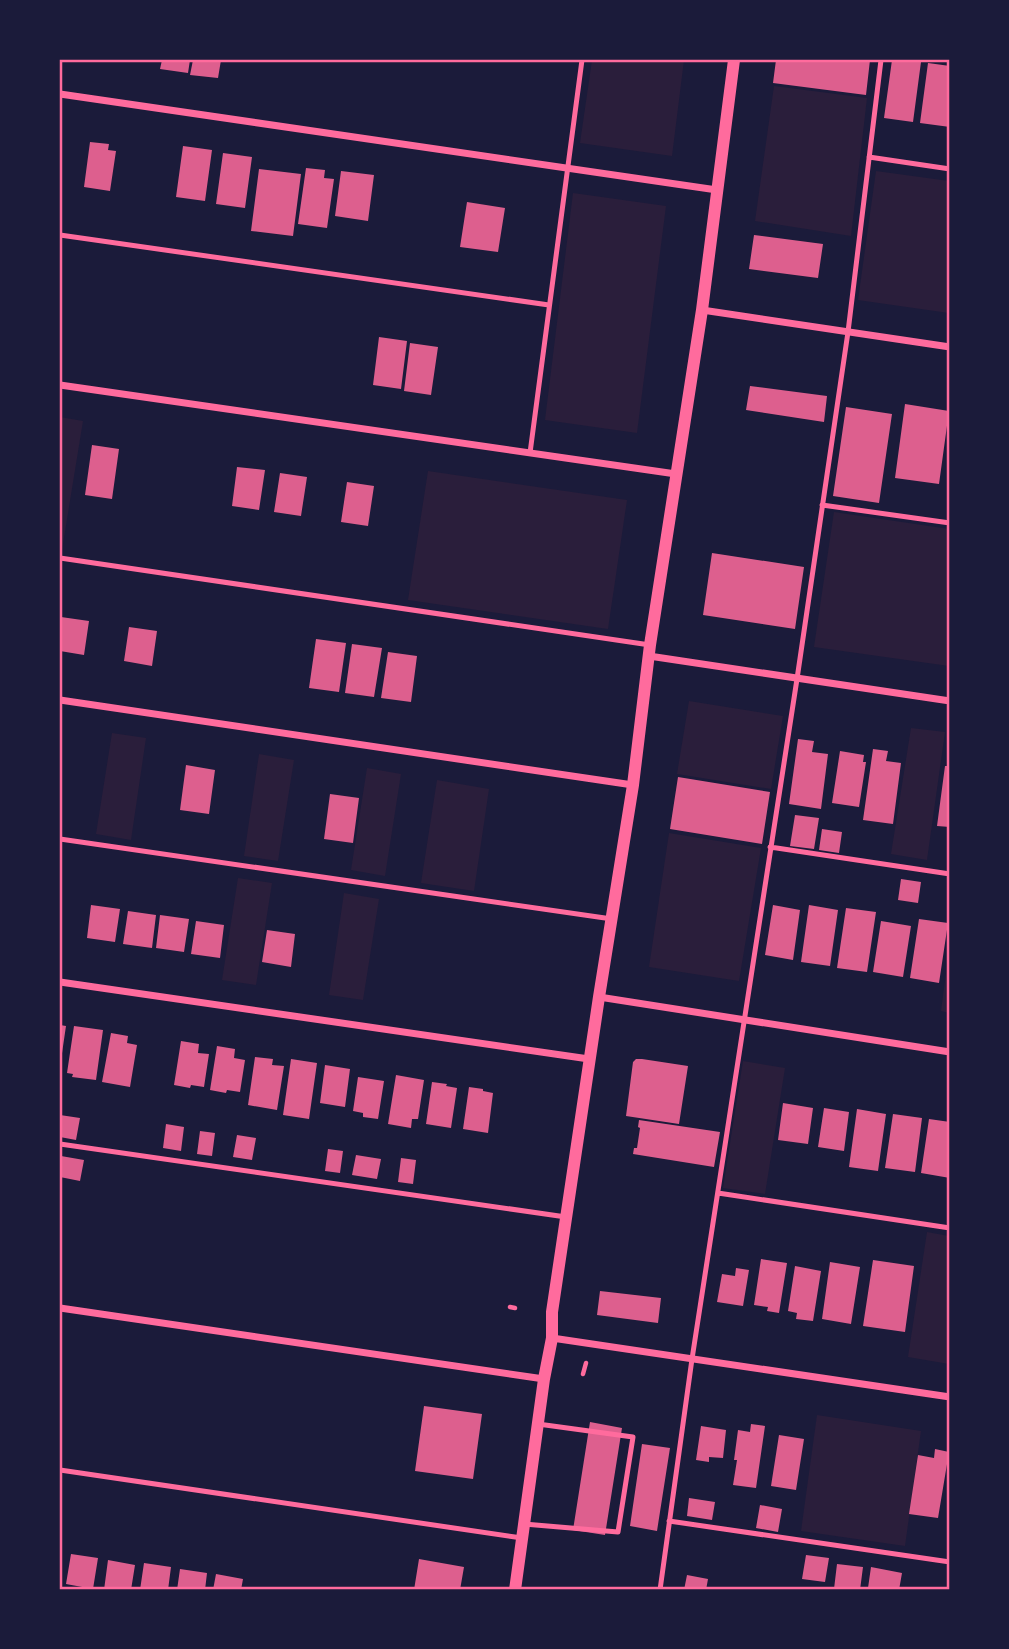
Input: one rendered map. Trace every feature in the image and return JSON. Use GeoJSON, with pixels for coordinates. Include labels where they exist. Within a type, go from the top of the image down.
{"type":"FeatureCollection","features":[{"type":"Feature","properties":{"kind":"street"},"geometry":{"type":"LineString","coordinates":[[515,1590],[598,997],[633,785],[650,650],[702,310],[734,60]]}},
{"type":"Feature","properties":{"kind":"street"},"geometry":{"type":"LineString","coordinates":[[60,94],[717,190]]}},
{"type":"Feature","properties":{"kind":"street"},"geometry":{"type":"LineString","coordinates":[[702,310],[950,346]]}},
{"type":"Feature","properties":{"kind":"street"},"geometry":{"type":"LineString","coordinates":[[60,385],[677,474]]}},
{"type":"Feature","properties":{"kind":"street"},"geometry":{"type":"LineString","coordinates":[[650,650],[797,679],[950,701]]}},
{"type":"Feature","properties":{"kind":"street"},"geometry":{"type":"LineString","coordinates":[[60,700],[633,785]]}},
{"type":"Feature","properties":{"kind":"street"},"geometry":{"type":"LineString","coordinates":[[60,982],[589,1059]]}},
{"type":"Feature","properties":{"kind":"street"},"geometry":{"type":"LineString","coordinates":[[598,997],[950,1052]]}},
{"type":"Feature","properties":{"kind":"street"},"geometry":{"type":"LineString","coordinates":[[60,1308],[544,1380]]}},
{"type":"Feature","properties":{"kind":"street"},"geometry":{"type":"LineString","coordinates":[[552,1338],[950,1397]]}},
{"type":"Feature","properties":{"kind":"lane"},"geometry":{"type":"LineString","coordinates":[[530,453],[582,60]]}},
{"type":"Feature","properties":{"kind":"lane"},"geometry":{"type":"LineString","coordinates":[[660,1590],[692,1359],[848,332],[881,60]]}},
{"type":"Feature","properties":{"kind":"lane"},"geometry":{"type":"LineString","coordinates":[[869,157],[950,169]]}},
{"type":"Feature","properties":{"kind":"lane"},"geometry":{"type":"LineString","coordinates":[[60,235],[549,305]]}},
{"type":"Feature","properties":{"kind":"lane"},"geometry":{"type":"LineString","coordinates":[[822,505],[950,523]]}},
{"type":"Feature","properties":{"kind":"lane"},"geometry":{"type":"LineString","coordinates":[[60,558],[650,650]]}},
{"type":"Feature","properties":{"kind":"lane"},"geometry":{"type":"LineString","coordinates":[[60,839],[612,919]]}},
{"type":"Feature","properties":{"kind":"lane"},"geometry":{"type":"LineString","coordinates":[[770,847],[950,874]]}},
{"type":"Feature","properties":{"kind":"lane"},"geometry":{"type":"LineString","coordinates":[[60,1144],[566,1217]]}},
{"type":"Feature","properties":{"kind":"lane"},"geometry":{"type":"LineString","coordinates":[[718,1194],[950,1228]]}},
{"type":"Feature","properties":{"kind":"lane"},"geometry":{"type":"LineString","coordinates":[[60,1470],[523,1531],[618,1532],[633,1437],[538,1424]]}},
{"type":"Feature","properties":{"kind":"lane"},"geometry":{"type":"LineString","coordinates":[[669,1521],[950,1562]]}},
{"type":"Feature","properties":{"kind":"path"},"geometry":{"type":"LineString","coordinates":[[583,1374],[586,1363]]}},
{"type":"Feature","properties":{"kind":"shaded area"},"geometry":{"type":"Polygon","coordinates":[[[592,60],[684,60],[672,156],[580,143],[592,60]]]}},
{"type":"Feature","properties":{"kind":"shaded area"},"geometry":{"type":"Polygon","coordinates":[[[774,86],[867,98],[851,236],[755,221],[774,86]]]}},
{"type":"Feature","properties":{"kind":"shaded area"},"geometry":{"type":"Polygon","coordinates":[[[876,171],[949,181],[949,313],[858,300],[876,171]]]}},
{"type":"Feature","properties":{"kind":"shaded area"},"geometry":{"type":"Polygon","coordinates":[[[573,193],[666,206],[637,433],[545,420],[573,193]]]}},
{"type":"Feature","properties":{"kind":"shaded area"},"geometry":{"type":"Polygon","coordinates":[[[60,417],[83,421],[62,550],[60,549],[60,417]]]}},
{"type":"Feature","properties":{"kind":"shaded area"},"geometry":{"type":"Polygon","coordinates":[[[428,471],[627,500],[608,629],[408,600],[428,471]]]}},
{"type":"Feature","properties":{"kind":"shaded area"},"geometry":{"type":"Polygon","coordinates":[[[834,512],[949,529],[949,666],[814,647],[834,512]]]}},
{"type":"Feature","properties":{"kind":"shaded area"},"geometry":{"type":"Polygon","coordinates":[[[689,701],[783,716],[771,789],[677,774],[689,701]]]}},
{"type":"Feature","properties":{"kind":"shaded area"},"geometry":{"type":"Polygon","coordinates":[[[911,728],[945,732],[927,860],[891,854],[911,728]]]}},
{"type":"Feature","properties":{"kind":"shaded area"},"geometry":{"type":"Polygon","coordinates":[[[112,733],[146,738],[131,840],[96,834],[112,733]]]}},
{"type":"Feature","properties":{"kind":"shaded area"},"geometry":{"type":"Polygon","coordinates":[[[259,754],[294,760],[278,861],[244,856],[259,754]]]}},
{"type":"Feature","properties":{"kind":"shaded area"},"geometry":{"type":"Polygon","coordinates":[[[367,768],[401,774],[385,876],[351,870],[367,768]]]}},
{"type":"Feature","properties":{"kind":"shaded area"},"geometry":{"type":"Polygon","coordinates":[[[437,780],[489,789],[474,891],[421,883],[437,780]]]}},
{"type":"Feature","properties":{"kind":"shaded area"},"geometry":{"type":"Polygon","coordinates":[[[669,833],[761,848],[739,981],[649,967],[669,833]]]}},
{"type":"Feature","properties":{"kind":"shaded area"},"geometry":{"type":"Polygon","coordinates":[[[238,878],[272,883],[256,985],[222,980],[238,878]]]}},
{"type":"Feature","properties":{"kind":"shaded area"},"geometry":{"type":"Polygon","coordinates":[[[344,893],[379,899],[363,1000],[329,995],[344,893]]]}},
{"type":"Feature","properties":{"kind":"shaded area"},"geometry":{"type":"Polygon","coordinates":[[[949,950],[950,1013],[941,1011],[949,950]]]}},
{"type":"Feature","properties":{"kind":"shaded area"},"geometry":{"type":"Polygon","coordinates":[[[743,1061],[785,1068],[765,1194],[723,1188],[743,1061]]]}},
{"type":"Feature","properties":{"kind":"shaded area"},"geometry":{"type":"Polygon","coordinates":[[[927,1232],[949,1236],[949,1364],[908,1357],[927,1232]]]}},
{"type":"Feature","properties":{"kind":"shaded area"},"geometry":{"type":"Polygon","coordinates":[[[817,1415],[921,1431],[905,1546],[801,1531],[817,1415]]]}},
{"type":"Feature","properties":{"kind":"building"},"geometry":{"type":"Polygon","coordinates":[[[162,60],[190,60],[188,73],[160,69],[162,60]]]}},
{"type":"Feature","properties":{"kind":"building"},"geometry":{"type":"Polygon","coordinates":[[[193,60],[221,60],[218,78],[190,75],[193,60]]]}},
{"type":"Feature","properties":{"kind":"building"},"geometry":{"type":"Polygon","coordinates":[[[776,60],[870,60],[866,95],[773,83],[776,60]]]}},
{"type":"Feature","properties":{"kind":"building"},"geometry":{"type":"Polygon","coordinates":[[[892,60],[921,62],[913,122],[884,118],[892,60]]]}},
{"type":"Feature","properties":{"kind":"building"},"geometry":{"type":"Polygon","coordinates":[[[928,63],[950,66],[950,127],[920,123],[928,63]]]}},
{"type":"Feature","properties":{"kind":"building"},"geometry":{"type":"Polygon","coordinates":[[[90,142],[109,144],[108,150],[116,151],[110,191],[84,187],[90,142]]]}},
{"type":"Feature","properties":{"kind":"building"},"geometry":{"type":"Polygon","coordinates":[[[183,146],[212,150],[205,201],[176,197],[183,146]]]}},
{"type":"Feature","properties":{"kind":"building"},"geometry":{"type":"Polygon","coordinates":[[[223,153],[252,157],[245,208],[216,204],[223,153]]]}},
{"type":"Feature","properties":{"kind":"building"},"geometry":{"type":"Polygon","coordinates":[[[306,168],[325,170],[324,178],[334,179],[327,228],[298,224],[306,168]]]}},
{"type":"Feature","properties":{"kind":"building"},"geometry":{"type":"Polygon","coordinates":[[[259,169],[301,174],[293,236],[251,231],[259,169]]]}},
{"type":"Feature","properties":{"kind":"building"},"geometry":{"type":"Polygon","coordinates":[[[341,171],[374,175],[368,221],[335,216],[341,171]]]}},
{"type":"Feature","properties":{"kind":"building"},"geometry":{"type":"Polygon","coordinates":[[[467,202],[505,208],[498,252],[460,247],[467,202]]]}},
{"type":"Feature","properties":{"kind":"building"},"geometry":{"type":"Polygon","coordinates":[[[754,235],[823,244],[818,278],[749,269],[754,235]]]}},
{"type":"Feature","properties":{"kind":"building"},"geometry":{"type":"Polygon","coordinates":[[[379,337],[407,341],[401,389],[373,385],[379,337]]]}},
{"type":"Feature","properties":{"kind":"building"},"geometry":{"type":"Polygon","coordinates":[[[410,343],[438,347],[431,395],[404,391],[410,343]]]}},
{"type":"Feature","properties":{"kind":"building"},"geometry":{"type":"Polygon","coordinates":[[[750,386],[827,396],[824,422],[746,410],[750,386]]]}},
{"type":"Feature","properties":{"kind":"building"},"geometry":{"type":"Polygon","coordinates":[[[905,404],[949,411],[939,484],[895,478],[905,404]]]}},
{"type":"Feature","properties":{"kind":"building"},"geometry":{"type":"Polygon","coordinates":[[[846,407],[892,414],[879,503],[833,496],[846,407]]]}},
{"type":"Feature","properties":{"kind":"building"},"geometry":{"type":"Polygon","coordinates":[[[92,445],[119,449],[112,499],[85,495],[92,445]]]}},
{"type":"Feature","properties":{"kind":"building"},"geometry":{"type":"Polygon","coordinates":[[[237,467],[265,470],[259,510],[232,506],[237,467]]]}},
{"type":"Feature","properties":{"kind":"building"},"geometry":{"type":"Polygon","coordinates":[[[280,473],[307,477],[301,516],[274,512],[280,473]]]}},
{"type":"Feature","properties":{"kind":"building"},"geometry":{"type":"Polygon","coordinates":[[[347,482],[374,486],[368,526],[341,522],[347,482]]]}},
{"type":"Feature","properties":{"kind":"building"},"geometry":{"type":"Polygon","coordinates":[[[712,553],[804,567],[795,629],[703,615],[712,553]]]}},
{"type":"Feature","properties":{"kind":"building"},"geometry":{"type":"Polygon","coordinates":[[[61,617],[89,621],[84,655],[60,651],[61,617]]]}},
{"type":"Feature","properties":{"kind":"building"},"geometry":{"type":"Polygon","coordinates":[[[129,627],[157,631],[152,666],[124,661],[129,627]]]}},
{"type":"Feature","properties":{"kind":"building"},"geometry":{"type":"Polygon","coordinates":[[[316,639],[346,643],[339,692],[309,688],[316,639]]]}},
{"type":"Feature","properties":{"kind":"building"},"geometry":{"type":"Polygon","coordinates":[[[352,644],[382,648],[374,697],[345,693],[352,644]]]}},
{"type":"Feature","properties":{"kind":"building"},"geometry":{"type":"Polygon","coordinates":[[[388,652],[417,656],[411,702],[381,698],[388,652]]]}},
{"type":"Feature","properties":{"kind":"building"},"geometry":{"type":"Polygon","coordinates":[[[798,739],[814,741],[812,752],[828,754],[821,809],[789,804],[798,739]]]}},
{"type":"Feature","properties":{"kind":"building"},"geometry":{"type":"Polygon","coordinates":[[[873,749],[888,751],[886,761],[901,763],[893,824],[863,820],[873,749]]]}},
{"type":"Feature","properties":{"kind":"building"},"geometry":{"type":"Polygon","coordinates":[[[840,751],[864,755],[863,762],[866,762],[859,807],[832,803],[840,751]]]}},
{"type":"Feature","properties":{"kind":"building"},"geometry":{"type":"Polygon","coordinates":[[[186,765],[215,770],[209,814],[180,810],[186,765]]]}},
{"type":"Feature","properties":{"kind":"building"},"geometry":{"type":"Polygon","coordinates":[[[945,766],[950,766],[950,827],[937,826],[945,766]]]}},
{"type":"Feature","properties":{"kind":"building"},"geometry":{"type":"Polygon","coordinates":[[[678,777],[770,792],[762,844],[670,829],[678,777]]]}},
{"type":"Feature","properties":{"kind":"building"},"geometry":{"type":"Polygon","coordinates":[[[330,794],[359,798],[353,843],[324,839],[330,794]]]}},
{"type":"Feature","properties":{"kind":"building"},"geometry":{"type":"Polygon","coordinates":[[[795,815],[819,818],[814,849],[790,846],[795,815]]]}},
{"type":"Feature","properties":{"kind":"building"},"geometry":{"type":"Polygon","coordinates":[[[822,829],[842,832],[839,853],[819,850],[822,829]]]}},
{"type":"Feature","properties":{"kind":"building"},"geometry":{"type":"Polygon","coordinates":[[[901,879],[921,882],[918,903],[898,900],[901,879]]]}},
{"type":"Feature","properties":{"kind":"building"},"geometry":{"type":"Polygon","coordinates":[[[91,905],[120,909],[115,942],[87,938],[91,905]]]}},
{"type":"Feature","properties":{"kind":"building"},"geometry":{"type":"Polygon","coordinates":[[[773,905],[800,910],[793,960],[765,955],[773,905]]]}},
{"type":"Feature","properties":{"kind":"building"},"geometry":{"type":"Polygon","coordinates":[[[809,905],[838,910],[830,966],[801,962],[809,905]]]}},
{"type":"Feature","properties":{"kind":"building"},"geometry":{"type":"Polygon","coordinates":[[[846,908],[876,912],[867,972],[837,968],[846,908]]]}},
{"type":"Feature","properties":{"kind":"building"},"geometry":{"type":"Polygon","coordinates":[[[128,911],[156,915],[152,948],[123,944],[128,911]]]}},
{"type":"Feature","properties":{"kind":"building"},"geometry":{"type":"Polygon","coordinates":[[[160,915],[189,919],[184,952],[156,948],[160,915]]]}},
{"type":"Feature","properties":{"kind":"building"},"geometry":{"type":"Polygon","coordinates":[[[919,919],[948,923],[939,983],[910,978],[919,919]]]}},
{"type":"Feature","properties":{"kind":"building"},"geometry":{"type":"Polygon","coordinates":[[[196,921],[224,925],[220,958],[191,954],[196,921]]]}},
{"type":"Feature","properties":{"kind":"building"},"geometry":{"type":"Polygon","coordinates":[[[881,921],[911,926],[903,977],[873,972],[881,921]]]}},
{"type":"Feature","properties":{"kind":"building"},"geometry":{"type":"Polygon","coordinates":[[[267,930],[295,934],[291,967],[262,962],[267,930]]]}},
{"type":"Feature","properties":{"kind":"building"},"geometry":{"type":"Polygon","coordinates":[[[60,1025],[66,1026],[61,1060],[60,1060],[60,1025]]]}},
{"type":"Feature","properties":{"kind":"building"},"geometry":{"type":"Polygon","coordinates":[[[74,1026],[103,1030],[96,1080],[72,1077],[73,1074],[67,1073],[74,1026]]]}},
{"type":"Feature","properties":{"kind":"building"},"geometry":{"type":"Polygon","coordinates":[[[111,1033],[128,1036],[127,1043],[137,1045],[130,1087],[102,1082],[111,1033]]]}},
{"type":"Feature","properties":{"kind":"building"},"geometry":{"type":"Polygon","coordinates":[[[181,1041],[199,1044],[198,1053],[209,1054],[204,1087],[174,1085],[181,1041]]]}},
{"type":"Feature","properties":{"kind":"building"},"geometry":{"type":"Polygon","coordinates":[[[217,1046],[235,1049],[234,1058],[245,1060],[240,1092],[210,1090],[217,1046]]]}},
{"type":"Feature","properties":{"kind":"building"},"geometry":{"type":"Polygon","coordinates":[[[255,1057],[273,1059],[272,1065],[284,1066],[277,1110],[248,1105],[255,1057]]]}},
{"type":"Feature","properties":{"kind":"building"},"geometry":{"type":"Polygon","coordinates":[[[291,1059],[317,1063],[309,1119],[283,1115],[291,1059]]]}},
{"type":"Feature","properties":{"kind":"building"},"geometry":{"type":"Polygon","coordinates":[[[636,1059],[688,1066],[679,1124],[626,1116],[633,1062],[636,1059]]]}},
{"type":"Feature","properties":{"kind":"building"},"geometry":{"type":"Polygon","coordinates":[[[325,1065],[350,1069],[345,1107],[320,1103],[325,1065]]]}},
{"type":"Feature","properties":{"kind":"building"},"geometry":{"type":"Polygon","coordinates":[[[396,1075],[424,1080],[418,1119],[412,1119],[411,1128],[388,1124],[396,1075]]]}},
{"type":"Feature","properties":{"kind":"building"},"geometry":{"type":"Polygon","coordinates":[[[358,1077],[384,1081],[378,1119],[363,1117],[363,1113],[353,1111],[358,1077]]]}},
{"type":"Feature","properties":{"kind":"building"},"geometry":{"type":"Polygon","coordinates":[[[432,1082],[457,1088],[451,1128],[426,1124],[432,1082]]]}},
{"type":"Feature","properties":{"kind":"building"},"geometry":{"type":"Polygon","coordinates":[[[469,1087],[493,1093],[488,1133],[463,1129],[469,1087]]]}},
{"type":"Feature","properties":{"kind":"building"},"geometry":{"type":"Polygon","coordinates":[[[783,1103],[813,1108],[808,1144],[778,1140],[783,1103]]]}},
{"type":"Feature","properties":{"kind":"building"},"geometry":{"type":"Polygon","coordinates":[[[824,1108],[849,1112],[844,1151],[818,1147],[824,1108]]]}},
{"type":"Feature","properties":{"kind":"building"},"geometry":{"type":"Polygon","coordinates":[[[857,1109],[886,1114],[878,1171],[849,1167],[857,1109]]]}},
{"type":"Feature","properties":{"kind":"building"},"geometry":{"type":"Polygon","coordinates":[[[893,1114],[922,1118],[915,1172],[885,1168],[893,1114]]]}},
{"type":"Feature","properties":{"kind":"building"},"geometry":{"type":"Polygon","coordinates":[[[60,1115],[80,1118],[76,1140],[60,1137],[60,1115]]]}},
{"type":"Feature","properties":{"kind":"building"},"geometry":{"type":"Polygon","coordinates":[[[929,1119],[950,1122],[950,1178],[921,1173],[929,1119]]]}},
{"type":"Feature","properties":{"kind":"building"},"geometry":{"type":"Polygon","coordinates":[[[639,1120],[720,1132],[714,1167],[633,1154],[634,1148],[637,1148],[639,1120]]]}},
{"type":"Feature","properties":{"kind":"building"},"geometry":{"type":"Polygon","coordinates":[[[166,1124],[184,1127],[181,1151],[163,1148],[166,1124]]]}},
{"type":"Feature","properties":{"kind":"building"},"geometry":{"type":"Polygon","coordinates":[[[200,1131],[215,1133],[212,1156],[197,1154],[200,1131]]]}},
{"type":"Feature","properties":{"kind":"building"},"geometry":{"type":"Polygon","coordinates":[[[237,1135],[256,1138],[252,1160],[233,1157],[237,1135]]]}},
{"type":"Feature","properties":{"kind":"building"},"geometry":{"type":"Polygon","coordinates":[[[328,1149],[343,1151],[340,1173],[325,1171],[328,1149]]]}},
{"type":"Feature","properties":{"kind":"building"},"geometry":{"type":"Polygon","coordinates":[[[356,1155],[381,1159],[377,1179],[352,1175],[356,1155]]]}},
{"type":"Feature","properties":{"kind":"building"},"geometry":{"type":"Polygon","coordinates":[[[61,1156],[84,1160],[80,1181],[60,1177],[61,1156]]]}},
{"type":"Feature","properties":{"kind":"building"},"geometry":{"type":"Polygon","coordinates":[[[401,1158],[416,1160],[413,1184],[398,1182],[401,1158]]]}},
{"type":"Feature","properties":{"kind":"building"},"geometry":{"type":"Polygon","coordinates":[[[761,1259],[787,1263],[779,1313],[767,1311],[768,1307],[754,1305],[761,1259]]]}},
{"type":"Feature","properties":{"kind":"building"},"geometry":{"type":"Polygon","coordinates":[[[873,1260],[914,1266],[905,1332],[863,1326],[873,1260]]]}},
{"type":"Feature","properties":{"kind":"building"},"geometry":{"type":"Polygon","coordinates":[[[830,1262],[860,1267],[851,1324],[822,1319],[830,1262]]]}},
{"type":"Feature","properties":{"kind":"building"},"geometry":{"type":"Polygon","coordinates":[[[795,1266],[821,1271],[813,1321],[796,1319],[797,1313],[788,1311],[795,1266]]]}},
{"type":"Feature","properties":{"kind":"building"},"geometry":{"type":"Polygon","coordinates":[[[736,1268],[749,1270],[743,1306],[717,1302],[722,1274],[735,1276],[736,1268]]]}},
{"type":"Feature","properties":{"kind":"building"},"geometry":{"type":"Polygon","coordinates":[[[600,1291],[661,1298],[658,1323],[597,1315],[600,1291]]]}},
{"type":"Feature","properties":{"kind":"building"},"geometry":{"type":"Polygon","coordinates":[[[424,1406],[482,1414],[473,1479],[415,1471],[424,1406]]]}},
{"type":"Feature","properties":{"kind":"building"},"geometry":{"type":"Polygon","coordinates":[[[590,1422],[622,1428],[605,1535],[573,1530],[590,1422]]]}},
{"type":"Feature","properties":{"kind":"building"},"geometry":{"type":"Polygon","coordinates":[[[751,1424],[765,1426],[756,1488],[733,1485],[738,1430],[750,1432],[751,1424]]]}},
{"type":"Feature","properties":{"kind":"building"},"geometry":{"type":"Polygon","coordinates":[[[701,1426],[726,1430],[723,1458],[709,1457],[709,1462],[696,1460],[701,1426]]]}},
{"type":"Feature","properties":{"kind":"building"},"geometry":{"type":"Polygon","coordinates":[[[779,1435],[804,1439],[796,1490],[771,1486],[779,1435]]]}},
{"type":"Feature","properties":{"kind":"building"},"geometry":{"type":"Polygon","coordinates":[[[642,1444],[670,1448],[657,1531],[630,1526],[642,1444]]]}},
{"type":"Feature","properties":{"kind":"building"},"geometry":{"type":"Polygon","coordinates":[[[935,1449],[949,1452],[938,1518],[909,1514],[918,1455],[934,1458],[935,1449]]]}},
{"type":"Feature","properties":{"kind":"building"},"geometry":{"type":"Polygon","coordinates":[[[689,1498],[715,1502],[712,1520],[687,1516],[689,1498]]]}},
{"type":"Feature","properties":{"kind":"building"},"geometry":{"type":"Polygon","coordinates":[[[760,1505],[782,1509],[778,1532],[756,1528],[760,1505]]]}},
{"type":"Feature","properties":{"kind":"building"},"geometry":{"type":"Polygon","coordinates":[[[71,1554],[98,1558],[93,1589],[66,1584],[71,1554]]]}},
{"type":"Feature","properties":{"kind":"building"},"geometry":{"type":"Polygon","coordinates":[[[806,1555],[829,1558],[825,1582],[802,1579],[806,1555]]]}},
{"type":"Feature","properties":{"kind":"building"},"geometry":{"type":"Polygon","coordinates":[[[419,1559],[464,1567],[460,1590],[414,1590],[419,1559]]]}},
{"type":"Feature","properties":{"kind":"building"},"geometry":{"type":"Polygon","coordinates":[[[108,1560],[135,1565],[131,1590],[104,1590],[108,1560]]]}},
{"type":"Feature","properties":{"kind":"building"},"geometry":{"type":"Polygon","coordinates":[[[144,1563],[171,1567],[168,1590],[140,1590],[144,1563]]]}},
{"type":"Feature","properties":{"kind":"building"},"geometry":{"type":"Polygon","coordinates":[[[837,1564],[863,1567],[860,1590],[834,1589],[837,1564]]]}},
{"type":"Feature","properties":{"kind":"building"},"geometry":{"type":"Polygon","coordinates":[[[871,1567],[902,1573],[899,1590],[868,1588],[871,1567]]]}},
{"type":"Feature","properties":{"kind":"building"},"geometry":{"type":"Polygon","coordinates":[[[180,1569],[207,1573],[205,1590],[177,1590],[180,1569]]]}},
{"type":"Feature","properties":{"kind":"building"},"geometry":{"type":"Polygon","coordinates":[[[216,1574],[243,1579],[241,1590],[213,1590],[216,1574]]]}},
{"type":"Feature","properties":{"kind":"building"},"geometry":{"type":"Polygon","coordinates":[[[687,1575],[708,1579],[706,1590],[684,1590],[687,1575]]]}}]}
